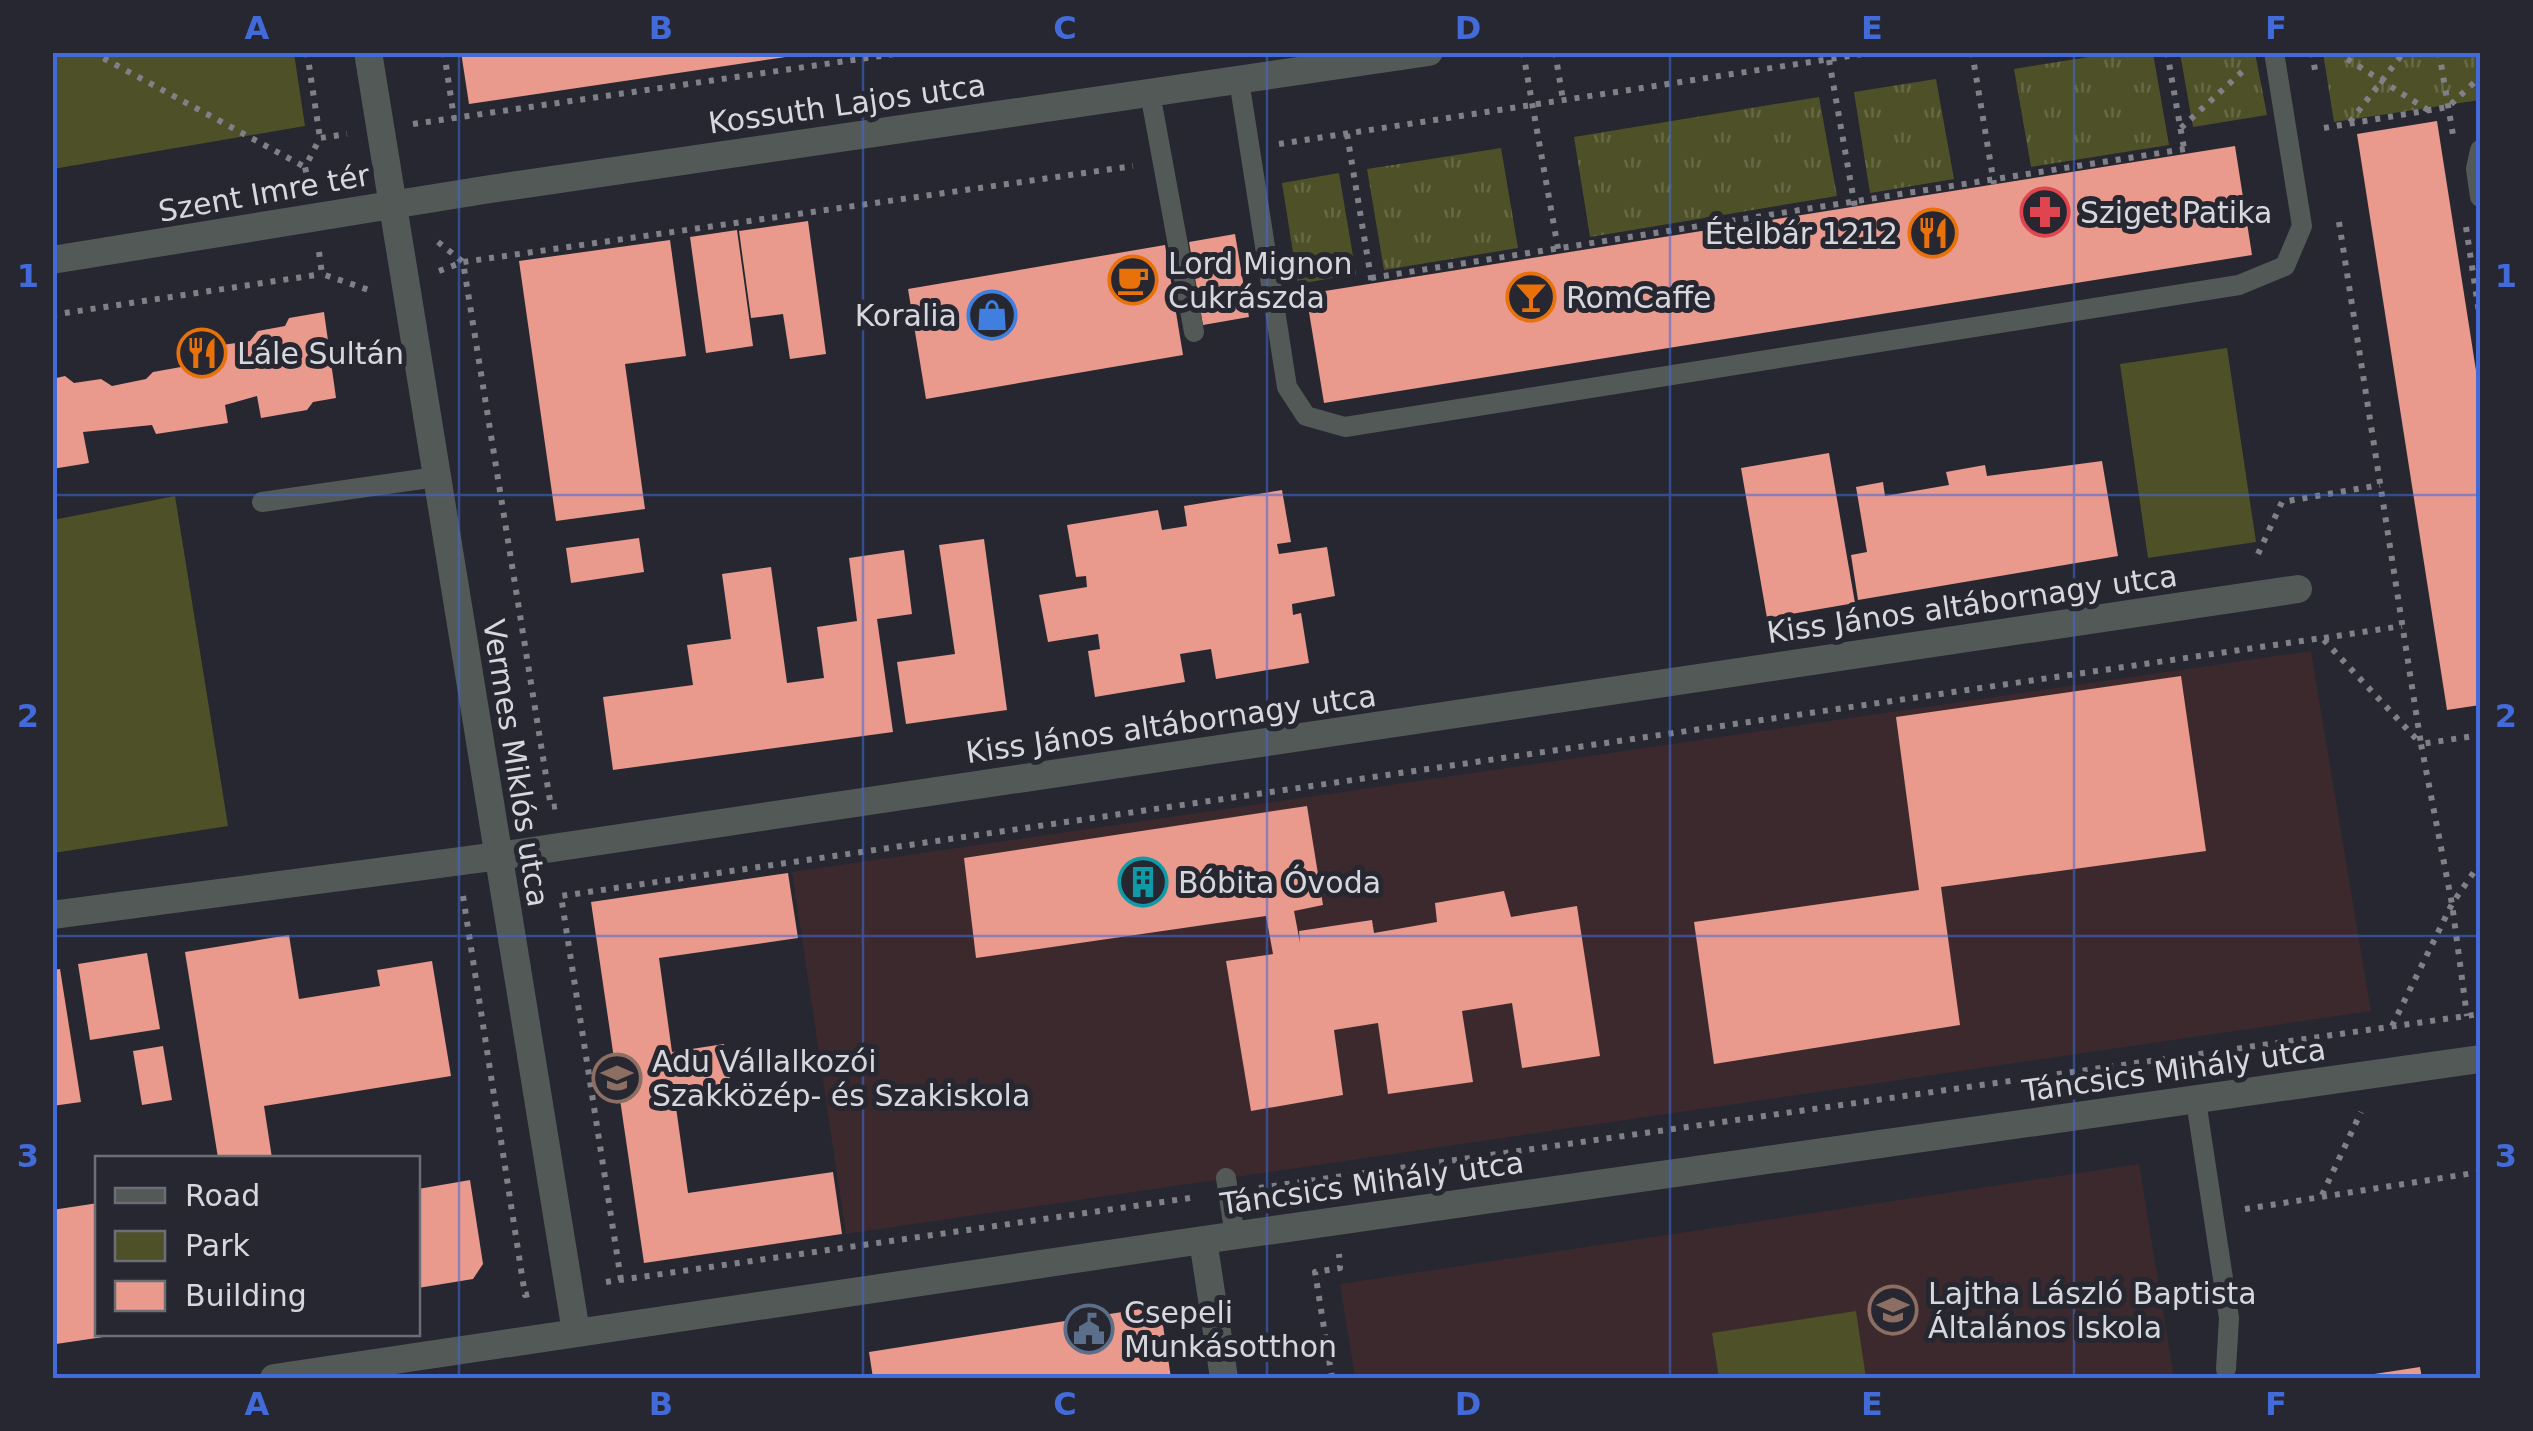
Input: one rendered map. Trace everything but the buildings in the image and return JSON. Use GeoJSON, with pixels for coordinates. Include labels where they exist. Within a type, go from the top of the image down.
{"type":"FeatureCollection","features":[{"type":"Feature","properties":{"kind":"street","name":"Szent Imre tér"},"geometry":{"type":"LineString","coordinates":[[52,260],[392,204],[368,52]]}},
{"type":"Feature","properties":{"kind":"street","name":"Kossuth Lajos utca"},"geometry":{"type":"LineString","coordinates":[[392,204],[1429,52]]}},
{"type":"Feature","properties":{"kind":"street","name":"Vermes Miklós utca"},"geometry":{"type":"LineString","coordinates":[[392,204],[576,1332]]}},
{"type":"Feature","properties":{"kind":"street","name":"Kiss János altábornagy utca"},"geometry":{"type":"LineString","coordinates":[[52,915],[458,862],[2298,589]]}},
{"type":"Feature","properties":{"kind":"street","name":"Táncsics Mihály utca"},"geometry":{"type":"LineString","coordinates":[[274,1378],[1334,1221],[2480,1060]]}},
{"type":"Feature","properties":{"kind":"street"},"geometry":{"type":"LineString","coordinates":[[1203,1240],[1224,1378]]}},
{"type":"Feature","properties":{"kind":"lane"},"geometry":{"type":"LineString","coordinates":[[1238,80],[1286,387],[1306,416],[1344,427],[2239,285],[2285,266],[2302,226],[2274,52]]}},
{"type":"Feature","properties":{"kind":"lane"},"geometry":{"type":"LineString","coordinates":[[1150,93],[1194,332]]}},
{"type":"Feature","properties":{"kind":"lane"},"geometry":{"type":"LineString","coordinates":[[2480,150],[2476,169],[2480,197]]}},
{"type":"Feature","properties":{"kind":"lane"},"geometry":{"type":"LineString","coordinates":[[262,502],[436,477]]}},
{"type":"Feature","properties":{"kind":"lane"},"geometry":{"type":"LineString","coordinates":[[2196,1100],[2229,1318],[2226,1369]]}},
{"type":"Feature","properties":{"kind":"lane"},"geometry":{"type":"LineString","coordinates":[[1227,1186],[1234,1236]]}},
{"type":"Feature","properties":{"kind":"path"},"geometry":{"type":"LineString","coordinates":[[92,52],[305,166]]}},
{"type":"Feature","properties":{"kind":"path"},"geometry":{"type":"LineString","coordinates":[[307,52],[320,138]]}},
{"type":"Feature","properties":{"kind":"path"},"geometry":{"type":"LineString","coordinates":[[444,52],[454,118],[908,52]]}},
{"type":"Feature","properties":{"kind":"path"},"geometry":{"type":"LineString","coordinates":[[1524,52],[1558,251]]}},
{"type":"Feature","properties":{"kind":"path"},"geometry":{"type":"LineString","coordinates":[[1555,52],[1563,100]]}},
{"type":"Feature","properties":{"kind":"path"},"geometry":{"type":"LineString","coordinates":[[1972,52],[1994,181]]}},
{"type":"Feature","properties":{"kind":"path"},"geometry":{"type":"LineString","coordinates":[[1347,134],[1372,281],[2185,151],[2168,52]]}},
{"type":"Feature","properties":{"kind":"path"},"geometry":{"type":"LineString","coordinates":[[2312,52],[2318,90]]}},
{"type":"Feature","properties":{"kind":"path"},"geometry":{"type":"LineString","coordinates":[[2336,52],[2430,111]]}},
{"type":"Feature","properties":{"kind":"path"},"geometry":{"type":"LineString","coordinates":[[2349,123],[2404,52]]}},
{"type":"Feature","properties":{"kind":"path"},"geometry":{"type":"LineString","coordinates":[[1829,60],[1855,204]]}},
{"type":"Feature","properties":{"kind":"path"},"geometry":{"type":"LineString","coordinates":[[2181,128],[2250,65]]}},
{"type":"Feature","properties":{"kind":"path"},"geometry":{"type":"LineString","coordinates":[[2324,128],[2448,108],[2480,76]]}},
{"type":"Feature","properties":{"kind":"path"},"geometry":{"type":"LineString","coordinates":[[2321,109],[2327,146]]}},
{"type":"Feature","properties":{"kind":"path"},"geometry":{"type":"LineString","coordinates":[[2336,203],[2421,744],[2452,904],[2467,1016]]}},
{"type":"Feature","properties":{"kind":"path"},"geometry":{"type":"LineString","coordinates":[[463,262],[551,807],[571,804]]}},
{"type":"Feature","properties":{"kind":"path"},"geometry":{"type":"LineString","coordinates":[[52,316],[322,274]]}},
{"type":"Feature","properties":{"kind":"path"},"geometry":{"type":"LineString","coordinates":[[365,290],[368,310]]}},
{"type":"Feature","properties":{"kind":"path"},"geometry":{"type":"LineString","coordinates":[[2242,556],[2262,554],[2282,502],[2380,485]]}},
{"type":"Feature","properties":{"kind":"path"},"geometry":{"type":"LineString","coordinates":[[621,1280],[561,896],[2402,626]]}},
{"type":"Feature","properties":{"kind":"path"},"geometry":{"type":"LineString","coordinates":[[2322,638],[2421,744]]}},
{"type":"Feature","properties":{"kind":"path"},"geometry":{"type":"LineString","coordinates":[[2421,744],[2480,735]]}},
{"type":"Feature","properties":{"kind":"path"},"geometry":{"type":"LineString","coordinates":[[458,862],[526,1295],[1227,1186],[1328,1178],[2480,1014]]}},
{"type":"Feature","properties":{"kind":"path"},"geometry":{"type":"LineString","coordinates":[[2392,1027],[2452,904],[2480,863]]}},
{"type":"Feature","properties":{"kind":"path"},"geometry":{"type":"LineString","coordinates":[[2214,1214],[2480,1172]]}},
{"type":"Feature","properties":{"kind":"path"},"geometry":{"type":"LineString","coordinates":[[1328,1178],[1340,1268],[1315,1272],[1332,1378]]}},
{"type":"Feature","properties":{"kind":"shaded area"},"geometry":{"type":"Polygon","coordinates":[[[2311,651],[2371,1011],[846,1234],[792,872],[2311,651]]]}},
{"type":"Feature","properties":{"kind":"shaded area","name":"Lajtha László Baptista Általános Iskola"},"geometry":{"type":"Polygon","coordinates":[[[2139,1164],[2174,1378],[1355,1378],[1340,1284],[2139,1164]]]}},
{"type":"Feature","properties":{"kind":"green space"},"geometry":{"type":"Polygon","coordinates":[[[53,52],[294,53],[305,126],[53,169],[53,52]]]}},
{"type":"Feature","properties":{"kind":"green space"},"geometry":{"type":"Polygon","coordinates":[[[2114,53],[2153,53],[2169,145],[2031,167],[2014,69],[2114,53]]]}},
{"type":"Feature","properties":{"kind":"green space"},"geometry":{"type":"Polygon","coordinates":[[[2180,53],[2255,53],[2267,115],[2193,127],[2180,53]]]}},
{"type":"Feature","properties":{"kind":"green space"},"geometry":{"type":"Polygon","coordinates":[[[2323,53],[2480,53],[2480,100],[2334,122],[2323,53]]]}},
{"type":"Feature","properties":{"kind":"green space"},"geometry":{"type":"Polygon","coordinates":[[[1936,79],[1954,179],[1870,193],[1854,92],[1936,79]]]}},
{"type":"Feature","properties":{"kind":"green space"},"geometry":{"type":"Polygon","coordinates":[[[1819,97],[1837,196],[1590,237],[1574,137],[1819,97]]]}},
{"type":"Feature","properties":{"kind":"green space"},"geometry":{"type":"Polygon","coordinates":[[[1501,148],[1518,248],[1384,270],[1367,169],[1501,148]]]}},
{"type":"Feature","properties":{"kind":"green space"},"geometry":{"type":"Polygon","coordinates":[[[1339,173],[1356,274],[1298,284],[1282,183],[1339,173]]]}},
{"type":"Feature","properties":{"kind":"green space"},"geometry":{"type":"Polygon","coordinates":[[[2227,348],[2256,542],[2148,558],[2120,364],[2227,348]]]}},
{"type":"Feature","properties":{"kind":"green space"},"geometry":{"type":"Polygon","coordinates":[[[175,496],[228,826],[53,853],[53,520],[175,496]]]}},
{"type":"Feature","properties":{"kind":"green space"},"geometry":{"type":"Polygon","coordinates":[[[1856,1311],[1866,1378],[1719,1378],[1712,1333],[1856,1311]]]}},
{"type":"Feature","properties":{"kind":"place","name":"Sziget Patika"},"geometry":{"type":"Point","coordinates":[2045,212]}},
{"type":"Feature","properties":{"kind":"place","name":"Ételbár 1212"},"geometry":{"type":"Point","coordinates":[1933,233]}},
{"type":"Feature","properties":{"kind":"place","name":"Lord Mignon Cukrászda"},"geometry":{"type":"Point","coordinates":[1133,280]}},
{"type":"Feature","properties":{"kind":"place","name":"RomCaffe"},"geometry":{"type":"Point","coordinates":[1531,297]}},
{"type":"Feature","properties":{"kind":"place","name":"Koralia"},"geometry":{"type":"Point","coordinates":[992,315]}},
{"type":"Feature","properties":{"kind":"place","name":"Lále Sultán"},"geometry":{"type":"Point","coordinates":[202,353]}},
{"type":"Feature","properties":{"kind":"place","name":"Bóbita Óvoda"},"geometry":{"type":"Point","coordinates":[1143,882]}},
{"type":"Feature","properties":{"kind":"place","name":"Adu Vállalkozói Szakközép- és Szakiskola"},"geometry":{"type":"Point","coordinates":[617,1078]}},
{"type":"Feature","properties":{"kind":"place","name":"Lajtha László Baptista Általános Iskola"},"geometry":{"type":"Point","coordinates":[1893,1310]}},
{"type":"Feature","properties":{"kind":"place","name":"Csepeli Munkásotthon"},"geometry":{"type":"Point","coordinates":[1089,1329]}}]}
